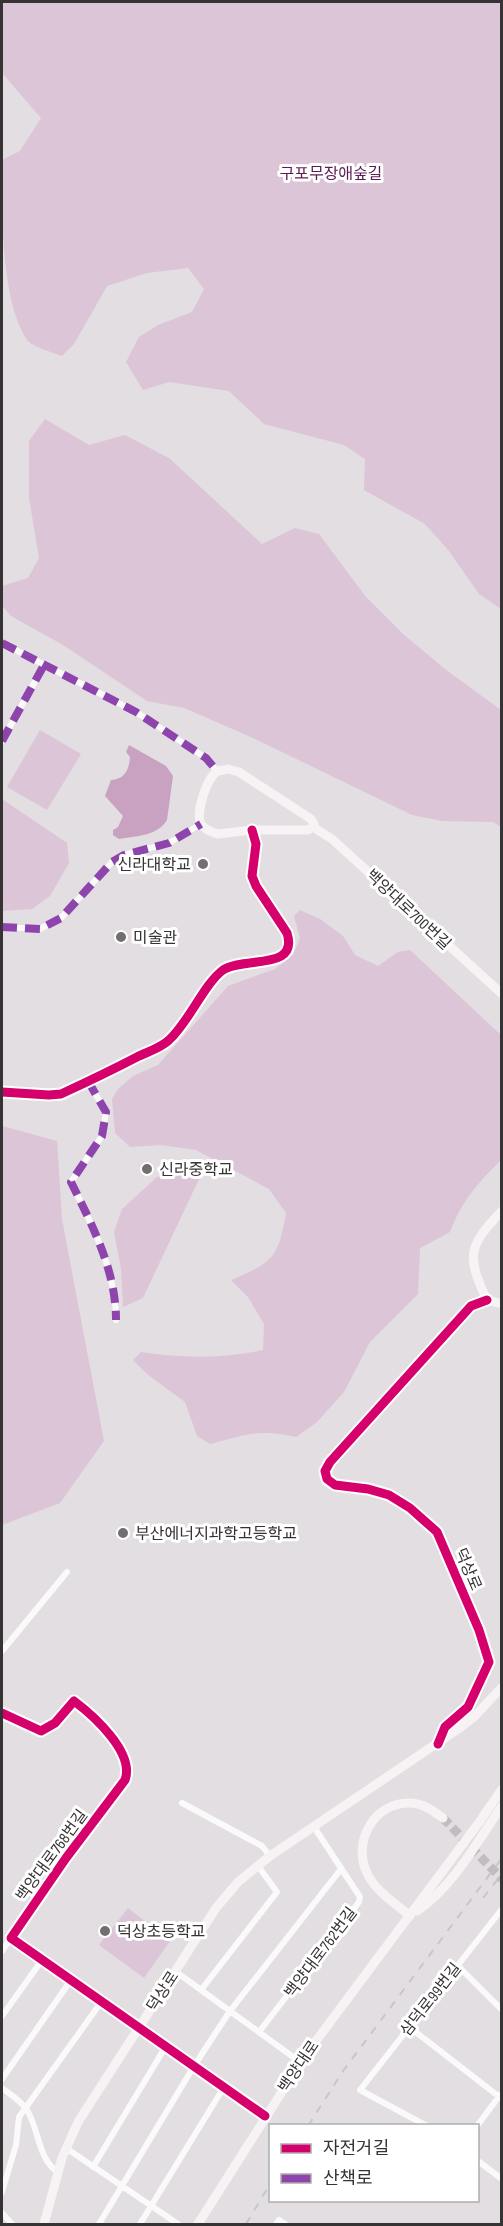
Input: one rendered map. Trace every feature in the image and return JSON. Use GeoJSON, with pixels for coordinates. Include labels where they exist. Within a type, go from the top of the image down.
{"type":"FeatureCollection","features":[{"type":"Feature","properties":{"kind":"main road","name":"백양대로700번길"},"geometry":{"type":"LineString","coordinates":[[217,771],[228,769],[239,772],[311,819],[313,827],[332,839],[501,994]]}},
{"type":"Feature","properties":{"kind":"main road"},"geometry":{"type":"LineString","coordinates":[[217,771],[210,778],[199,814],[201,824],[210,832],[218,834],[252,830],[308,830],[313,827]]}},
{"type":"Feature","properties":{"kind":"main road"},"geometry":{"type":"LineString","coordinates":[[501,1211],[482,1231],[474,1246],[474,1268],[487,1300],[501,1304]]}},
{"type":"Feature","properties":{"kind":"main road","name":"덕상로"},"geometry":{"type":"LineString","coordinates":[[44,2224],[66,2148],[78,2122],[222,1900],[238,1882],[270,1856],[438,1744],[474,1717],[501,1687]]}},
{"type":"Feature","properties":{"kind":"main road","name":"백양대로"},"geometry":{"type":"LineString","coordinates":[[198,2224],[300,2062],[410,1916],[501,1789]]}},
{"type":"Feature","properties":{"kind":"main road"},"geometry":{"type":"LineString","coordinates":[[410,1916],[375,1886],[368,1876],[362,1858],[364,1834],[376,1816],[397,1804],[418,1804],[444,1818]]}},
{"type":"Feature","properties":{"kind":"main road","name":"백양대로"},"geometry":{"type":"LineString","coordinates":[[410,1916],[434,1900],[461,1866],[501,1806]]}},
{"type":"Feature","properties":{"kind":"street"},"geometry":{"type":"LineString","coordinates":[[2,643],[135,712],[206,758],[217,771]]}},
{"type":"Feature","properties":{"kind":"street"},"geometry":{"type":"LineString","coordinates":[[2,741],[44,665]]}},
{"type":"Feature","properties":{"kind":"street"},"geometry":{"type":"LineString","coordinates":[[2,927],[40,929],[61,918],[112,862],[124,855],[169,843],[201,824]]}},
{"type":"Feature","properties":{"kind":"street"},"geometry":{"type":"LineString","coordinates":[[2,1092],[62,1094],[169,1041],[224,970],[247,962],[272,960],[284,956],[289,950],[286,933],[252,876],[256,844],[252,830]]}},
{"type":"Feature","properties":{"kind":"street"},"geometry":{"type":"LineString","coordinates":[[88,1081],[106,1112],[102,1136],[71,1182],[89,1218],[110,1272],[116,1320]]}},
{"type":"Feature","properties":{"kind":"street","name":"덕상로"},"geometry":{"type":"LineString","coordinates":[[438,1744],[445,1726],[468,1707],[489,1662],[479,1630],[436,1532],[410,1508],[389,1495],[335,1485],[327,1479],[325,1471],[330,1462],[471,1306],[487,1300]]}},
{"type":"Feature","properties":{"kind":"street"},"geometry":{"type":"LineString","coordinates":[[2,1651],[66,1572]]}},
{"type":"Feature","properties":{"kind":"street","name":"백양대로768번길"},"geometry":{"type":"LineString","coordinates":[[2,1713],[41,1731],[55,1723],[74,1701],[87,1711],[121,1750],[128,1768],[125,1780],[66,1858],[2,1951]]}},
{"type":"Feature","properties":{"kind":"street"},"geometry":{"type":"LineString","coordinates":[[182,1803],[262,1846],[270,1856]]}},
{"type":"Feature","properties":{"kind":"street","name":"백양대로762번길"},"geometry":{"type":"LineString","coordinates":[[259,2032],[359,1902],[360,1897],[314,1827]]}},
{"type":"Feature","properties":{"kind":"street"},"geometry":{"type":"LineString","coordinates":[[201,1990],[277,1892],[258,1866]]}},
{"type":"Feature","properties":{"kind":"street","name":"백양대로762번길"},"geometry":{"type":"LineString","coordinates":[[230,2011],[341,1869]]}},
{"type":"Feature","properties":{"kind":"street","name":"삼덕로99번길"},"geometry":{"type":"LineString","coordinates":[[424,2124],[360,2090],[501,1909]]}},
{"type":"Feature","properties":{"kind":"street"},"geometry":{"type":"LineString","coordinates":[[10,1938],[265,2116]]}},
{"type":"Feature","properties":{"kind":"street"},"geometry":{"type":"LineString","coordinates":[[2,2016],[42,1960]]}},
{"type":"Feature","properties":{"kind":"street"},"geometry":{"type":"LineString","coordinates":[[457,1965],[501,2010]]}},
{"type":"Feature","properties":{"kind":"street"},"geometry":{"type":"LineString","coordinates":[[176,1971],[300,2062]]}},
{"type":"Feature","properties":{"kind":"street"},"geometry":{"type":"LineString","coordinates":[[2,2079],[71,1980]]}},
{"type":"Feature","properties":{"kind":"street"},"geometry":{"type":"LineString","coordinates":[[2,2192],[16,2145],[20,2117],[102,2001]]}},
{"type":"Feature","properties":{"kind":"street"},"geometry":{"type":"LineString","coordinates":[[99,2224],[194,2066],[230,2011]]}},
{"type":"Feature","properties":{"kind":"street"},"geometry":{"type":"LineString","coordinates":[[408,2026],[501,2096],[479,2124]]}},
{"type":"Feature","properties":{"kind":"street"},"geometry":{"type":"LineString","coordinates":[[93,2167],[166,2046]]}},
{"type":"Feature","properties":{"kind":"street"},"geometry":{"type":"LineString","coordinates":[[140,2224],[224,2087]]}},
{"type":"Feature","properties":{"kind":"street"},"geometry":{"type":"LineString","coordinates":[[2,2088],[25,2108],[48,2163],[58,2172]]}},
{"type":"Feature","properties":{"kind":"street"},"geometry":{"type":"LineString","coordinates":[[66,2148],[178,2224]]}},
{"type":"Feature","properties":{"kind":"street"},"geometry":{"type":"LineString","coordinates":[[479,2162],[501,2179]]}},
{"type":"Feature","properties":{"kind":"street"},"geometry":{"type":"LineString","coordinates":[[2,2213],[12,2224]]}},
{"type":"Feature","properties":{"kind":"street"},"geometry":{"type":"LineString","coordinates":[[277,2222],[285,2224]]}},
{"type":"Feature","properties":{"kind":"green space","name":"구포무장애숲길"},"geometry":{"type":"Polygon","coordinates":[[[2,2],[501,2],[501,609],[479,594],[449,551],[425,524],[364,490],[365,459],[344,445],[264,424],[229,391],[169,382],[143,390],[126,362],[139,337],[158,325],[192,312],[204,289],[188,268],[147,273],[107,286],[74,344],[62,356],[39,348],[28,341],[19,324],[7,280],[4,254],[2,160],[20,151],[41,118],[2,73],[2,2]]]}},
{"type":"Feature","properties":{"kind":"green space"},"geometry":{"type":"Polygon","coordinates":[[[45,419],[89,445],[125,435],[169,458],[262,544],[295,528],[319,534],[366,597],[403,634],[445,669],[501,710],[501,827],[493,822],[442,821],[412,815],[251,737],[184,708],[147,701],[63,645],[11,616],[2,606],[2,586],[28,578],[39,558],[29,498],[29,441],[45,419]]]}},
{"type":"Feature","properties":{"kind":"green space"},"geometry":{"type":"Polygon","coordinates":[[[40,730],[81,754],[47,810],[7,787],[40,730]]]}},
{"type":"Feature","properties":{"kind":"green space"},"geometry":{"type":"Polygon","coordinates":[[[2,799],[67,843],[69,863],[50,896],[32,909],[2,911],[2,799]]]}},
{"type":"Feature","properties":{"kind":"green space"},"geometry":{"type":"Polygon","coordinates":[[[300,910],[320,919],[343,936],[355,955],[378,966],[398,952],[410,950],[501,1035],[501,1160],[471,1193],[450,1232],[420,1248],[418,1294],[370,1342],[344,1392],[317,1422],[296,1437],[262,1433],[210,1444],[197,1436],[185,1402],[147,1374],[133,1360],[141,1352],[202,1357],[263,1350],[264,1324],[248,1297],[231,1280],[265,1263],[271,1257],[280,1240],[286,1213],[269,1189],[196,1150],[161,1145],[130,1147],[115,1133],[112,1099],[118,1089],[133,1076],[158,1065],[228,986],[275,969],[293,955],[300,938],[294,916],[300,910]]]}},
{"type":"Feature","properties":{"kind":"green space"},"geometry":{"type":"Polygon","coordinates":[[[2,1126],[57,1141],[62,1219],[104,1441],[60,1503],[2,1525],[2,1126]]]}},
{"type":"Feature","properties":{"kind":"green space"},"geometry":{"type":"Polygon","coordinates":[[[172,1173],[186,1173],[199,1179],[143,1298],[123,1307],[121,1269],[114,1232],[122,1209],[157,1177],[172,1173]]]}},
{"type":"Feature","properties":{"kind":"green space"},"geometry":{"type":"Polygon","coordinates":[[[128,1908],[170,1941],[144,1978],[99,1945],[128,1908]]]}},
{"type":"Feature","properties":{"kind":"shaded area"},"geometry":{"type":"Polygon","coordinates":[[[129,745],[166,766],[173,776],[167,820],[163,825],[146,834],[119,839],[113,835],[113,830],[118,827],[123,816],[105,796],[111,780],[123,776],[129,766],[130,757],[126,752],[129,745]]]}},
{"type":"Feature","properties":{"kind":"tunnel"},"geometry":{"type":"LineString","coordinates":[[443,1818],[502,1879]]}},
{"type":"Feature","properties":{"kind":"railway"},"geometry":{"type":"LineString","coordinates":[[309,2124],[343,2071],[502,1858]]}},
{"type":"Feature","properties":{"kind":"railway"},"geometry":{"type":"LineString","coordinates":[[483,1898],[502,1874]]}},
{"type":"Feature","properties":{"kind":"railway"},"geometry":{"type":"LineString","coordinates":[[246,2224],[269,2186]]}},
{"type":"Feature","properties":{"kind":"marked path"},"geometry":{"type":"LineString","coordinates":[[2,643],[136,712],[206,758],[217,771]]}},
{"type":"Feature","properties":{"kind":"marked path"},"geometry":{"type":"LineString","coordinates":[[2,741],[44,665]]}},
{"type":"Feature","properties":{"kind":"marked path"},"geometry":{"type":"LineString","coordinates":[[2,927],[40,929],[61,918],[112,862],[124,855],[169,843],[201,824]]}},
{"type":"Feature","properties":{"kind":"marked path"},"geometry":{"type":"LineString","coordinates":[[88,1081],[106,1112],[102,1136],[71,1182],[94,1231],[107,1266],[112,1283],[116,1320]]}},
{"type":"Feature","properties":{"kind":"cycle path"},"geometry":{"type":"LineString","coordinates":[[2,1092],[61,1094],[158,1048],[176,1032],[209,984],[223,970],[232,966],[278,958],[285,953],[289,945],[287,933],[256,886],[252,876],[256,844],[252,830]]}},
{"type":"Feature","properties":{"kind":"cycle path"},"geometry":{"type":"LineString","coordinates":[[438,1744],[445,1727],[468,1707],[489,1662],[479,1630],[437,1532],[410,1508],[389,1495],[368,1489],[335,1485],[327,1479],[325,1471],[330,1462],[471,1306],[487,1300]]}},
{"type":"Feature","properties":{"kind":"cycle path"},"geometry":{"type":"LineString","coordinates":[[2,1713],[41,1731],[55,1723],[74,1701],[102,1725],[111,1736],[119,1747],[126,1769],[125,1780],[66,1858],[11,1938],[265,2116]]}},
{"type":"Feature","properties":{"kind":"place","name":"신라대학교"},"geometry":{"type":"Point","coordinates":[203,864]}},
{"type":"Feature","properties":{"kind":"place","name":"미술관"},"geometry":{"type":"Point","coordinates":[121,937]}},
{"type":"Feature","properties":{"kind":"place","name":"신라중학교"},"geometry":{"type":"Point","coordinates":[147,1169]}},
{"type":"Feature","properties":{"kind":"place","name":"부산에너지과학고등학교"},"geometry":{"type":"Point","coordinates":[123,1533]}},
{"type":"Feature","properties":{"kind":"place","name":"덕상초등학교"},"geometry":{"type":"Point","coordinates":[105,1931]}}]}
